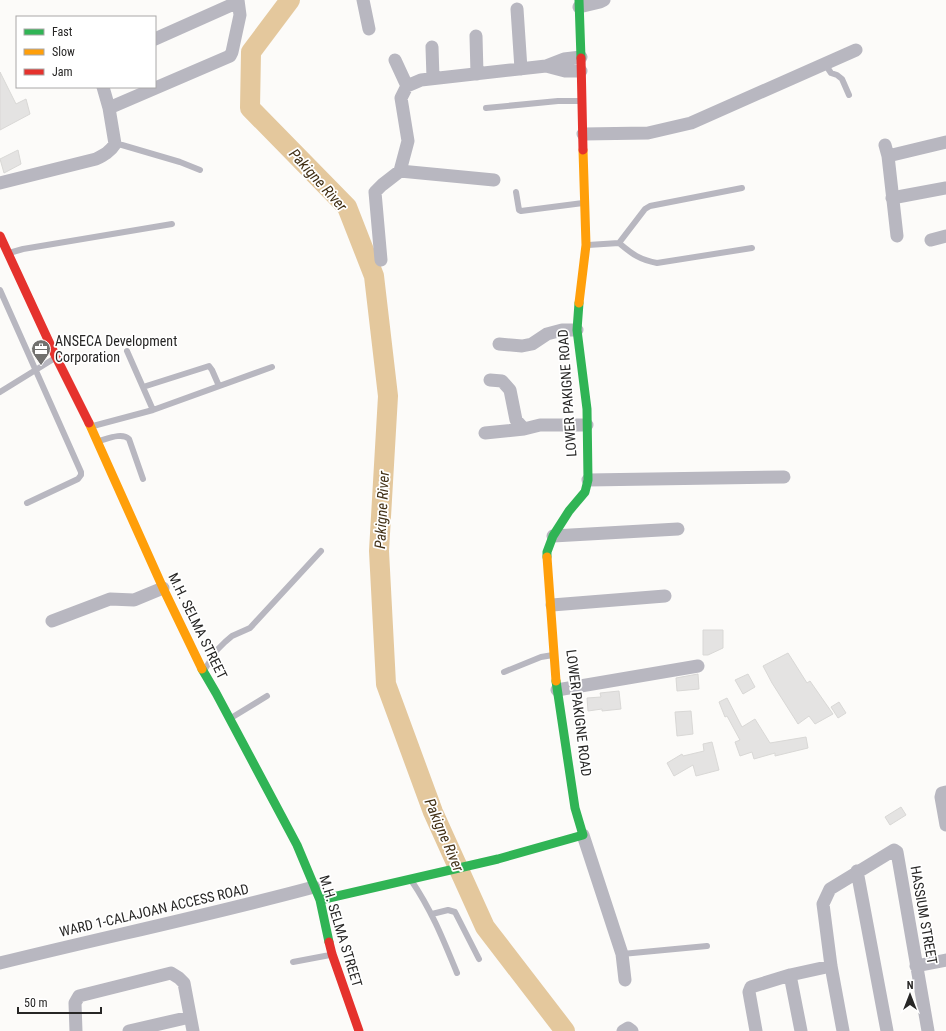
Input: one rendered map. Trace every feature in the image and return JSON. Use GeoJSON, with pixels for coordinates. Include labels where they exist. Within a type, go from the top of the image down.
{"type":"FeatureCollection","features":[{"type":"Feature","properties":{"kind":"street"},"geometry":{"type":"LineString","coordinates":[[363,0],[369,29]]}},
{"type":"Feature","properties":{"kind":"street"},"geometry":{"type":"LineString","coordinates":[[579,3],[600,2],[604,0]]}},
{"type":"Feature","properties":{"kind":"street"},"geometry":{"type":"LineString","coordinates":[[156,39],[238,1],[240,16],[230,56],[156,88]]}},
{"type":"Feature","properties":{"kind":"street","name":"LOWER PAKIGNE ROAD"},"geometry":{"type":"LineString","coordinates":[[579,3],[586,245],[578,315],[578,330],[587,409],[588,480],[585,492],[569,511],[553,536],[547,556],[552,605],[557,690],[575,808],[622,954],[625,980]]}},
{"type":"Feature","properties":{"kind":"street"},"geometry":{"type":"LineString","coordinates":[[517,9],[521,69]]}},
{"type":"Feature","properties":{"kind":"street"},"geometry":{"type":"LineString","coordinates":[[476,36],[477,74]]}},
{"type":"Feature","properties":{"kind":"street"},"geometry":{"type":"LineString","coordinates":[[432,48],[433,78]]}},
{"type":"Feature","properties":{"kind":"street"},"geometry":{"type":"LineString","coordinates":[[583,134],[648,133],[691,123],[856,50]]}},
{"type":"Feature","properties":{"kind":"street"},"geometry":{"type":"LineString","coordinates":[[381,260],[375,192],[400,171],[408,141],[401,98],[407,86],[420,80],[546,66],[564,59],[581,57]]}},
{"type":"Feature","properties":{"kind":"street"},"geometry":{"type":"LineString","coordinates":[[395,60],[407,86]]}},
{"type":"Feature","properties":{"kind":"street"},"geometry":{"type":"LineString","coordinates":[[546,66],[565,72],[581,72]]}},
{"type":"Feature","properties":{"kind":"street"},"geometry":{"type":"LineString","coordinates":[[0,183],[96,159],[106,155],[115,144],[109,108],[103,88]]}},
{"type":"Feature","properties":{"kind":"street"},"geometry":{"type":"LineString","coordinates":[[109,108],[156,88]]}},
{"type":"Feature","properties":{"kind":"street"},"geometry":{"type":"LineString","coordinates":[[897,236],[886,151],[946,142]]}},
{"type":"Feature","properties":{"kind":"street"},"geometry":{"type":"LineString","coordinates":[[400,171],[494,180]]}},
{"type":"Feature","properties":{"kind":"street"},"geometry":{"type":"LineString","coordinates":[[892,198],[946,188]]}},
{"type":"Feature","properties":{"kind":"street","name":"M.H. SELMA STREET"},"geometry":{"type":"LineString","coordinates":[[0,236],[56,357],[98,441],[163,588],[203,672],[230,719],[296,845],[320,900],[332,954],[359,1031]]}},
{"type":"Feature","properties":{"kind":"street"},"geometry":{"type":"LineString","coordinates":[[931,240],[945,239]]}},
{"type":"Feature","properties":{"kind":"street"},"geometry":{"type":"LineString","coordinates":[[499,344],[522,346],[532,344],[547,334],[562,330],[578,330]]}},
{"type":"Feature","properties":{"kind":"street"},"geometry":{"type":"LineString","coordinates":[[490,380],[502,381],[510,390],[516,420],[524,428]]}},
{"type":"Feature","properties":{"kind":"street"},"geometry":{"type":"LineString","coordinates":[[485,433],[540,425],[587,425]]}},
{"type":"Feature","properties":{"kind":"street"},"geometry":{"type":"LineString","coordinates":[[588,480],[784,477]]}},
{"type":"Feature","properties":{"kind":"street"},"geometry":{"type":"LineString","coordinates":[[553,536],[678,529]]}},
{"type":"Feature","properties":{"kind":"street"},"geometry":{"type":"LineString","coordinates":[[52,621],[110,599],[133,600],[163,588]]}},
{"type":"Feature","properties":{"kind":"street"},"geometry":{"type":"LineString","coordinates":[[552,605],[665,596]]}},
{"type":"Feature","properties":{"kind":"street"},"geometry":{"type":"LineString","coordinates":[[557,690],[698,666]]}},
{"type":"Feature","properties":{"kind":"street"},"geometry":{"type":"LineString","coordinates":[[943,795],[946,825]]}},
{"type":"Feature","properties":{"kind":"street"},"geometry":{"type":"LineString","coordinates":[[320,900],[498,859],[584,835]]}},
{"type":"Feature","properties":{"kind":"street","name":"HASSIUM STREET"},"geometry":{"type":"LineString","coordinates":[[857,871],[892,850],[897,852],[928,1031]]}},
{"type":"Feature","properties":{"kind":"street"},"geometry":{"type":"LineString","coordinates":[[843,1031],[831,966],[823,904],[830,889],[857,871],[887,1031]]}},
{"type":"Feature","properties":{"kind":"street","name":"WARD 1-CALAJOAN ACCESS ROAD"},"geometry":{"type":"LineString","coordinates":[[0,963],[188,920],[314,887]]}},
{"type":"Feature","properties":{"kind":"street"},"geometry":{"type":"LineString","coordinates":[[916,966],[946,960]]}},
{"type":"Feature","properties":{"kind":"street"},"geometry":{"type":"LineString","coordinates":[[756,1031],[749,992],[751,986],[790,975],[831,966]]}},
{"type":"Feature","properties":{"kind":"street"},"geometry":{"type":"LineString","coordinates":[[76,1031],[75,1003],[79,996],[171,973],[184,983],[193,1031]]}},
{"type":"Feature","properties":{"kind":"street"},"geometry":{"type":"LineString","coordinates":[[790,975],[801,1031]]}},
{"type":"Feature","properties":{"kind":"street"},"geometry":{"type":"LineString","coordinates":[[130,1031],[190,1017]]}},
{"type":"Feature","properties":{"kind":"street"},"geometry":{"type":"LineString","coordinates":[[623,1031],[628,1028],[632,1031]]}},
{"type":"Feature","properties":{"kind":"lane"},"geometry":{"type":"LineString","coordinates":[[825,64],[831,74],[837,75],[842,79],[849,95]]}},
{"type":"Feature","properties":{"kind":"lane"},"geometry":{"type":"LineString","coordinates":[[486,108],[558,101],[582,101]]}},
{"type":"Feature","properties":{"kind":"lane"},"geometry":{"type":"LineString","coordinates":[[115,144],[180,162],[200,170]]}},
{"type":"Feature","properties":{"kind":"lane"},"geometry":{"type":"LineString","coordinates":[[619,243],[645,210],[650,206],[742,188]]}},
{"type":"Feature","properties":{"kind":"lane"},"geometry":{"type":"LineString","coordinates":[[516,192],[519,210],[521,212],[585,202]]}},
{"type":"Feature","properties":{"kind":"lane"},"geometry":{"type":"LineString","coordinates":[[8,253],[172,224]]}},
{"type":"Feature","properties":{"kind":"lane"},"geometry":{"type":"LineString","coordinates":[[586,245],[619,243],[632,254],[649,262],[657,263],[752,248]]}},
{"type":"Feature","properties":{"kind":"lane"},"geometry":{"type":"LineString","coordinates":[[0,290],[81,472],[78,479],[27,503]]}},
{"type":"Feature","properties":{"kind":"lane"},"geometry":{"type":"LineString","coordinates":[[127,351],[153,410]]}},
{"type":"Feature","properties":{"kind":"lane"},"geometry":{"type":"LineString","coordinates":[[0,392],[56,357]]}},
{"type":"Feature","properties":{"kind":"lane"},"geometry":{"type":"LineString","coordinates":[[143,387],[209,366],[219,386]]}},
{"type":"Feature","properties":{"kind":"lane"},"geometry":{"type":"LineString","coordinates":[[91,427],[153,410],[272,367]]}},
{"type":"Feature","properties":{"kind":"lane"},"geometry":{"type":"LineString","coordinates":[[98,441],[126,436],[129,439],[143,479]]}},
{"type":"Feature","properties":{"kind":"lane"},"geometry":{"type":"LineString","coordinates":[[203,672],[217,650],[232,636],[250,628],[321,551]]}},
{"type":"Feature","properties":{"kind":"lane"},"geometry":{"type":"LineString","coordinates":[[504,672],[541,657],[554,654]]}},
{"type":"Feature","properties":{"kind":"lane"},"geometry":{"type":"LineString","coordinates":[[230,719],[267,696]]}},
{"type":"Feature","properties":{"kind":"lane"},"geometry":{"type":"LineString","coordinates":[[410,879],[425,900],[457,973]]}},
{"type":"Feature","properties":{"kind":"lane"},"geometry":{"type":"LineString","coordinates":[[432,914],[448,910],[455,912],[479,959]]}},
{"type":"Feature","properties":{"kind":"lane"},"geometry":{"type":"LineString","coordinates":[[622,954],[707,946]]}},
{"type":"Feature","properties":{"kind":"lane"},"geometry":{"type":"LineString","coordinates":[[293,962],[332,954]]}},
{"type":"Feature","properties":{"kind":"building"},"geometry":{"type":"Polygon","coordinates":[[[0,72],[16,104],[26,99],[30,114],[0,130],[0,72]]]}},
{"type":"Feature","properties":{"kind":"building"},"geometry":{"type":"Polygon","coordinates":[[[18,150],[21,164],[4,173],[0,159],[18,150]]]}},
{"type":"Feature","properties":{"kind":"building"},"geometry":{"type":"Polygon","coordinates":[[[703,630],[723,630],[723,648],[708,655],[703,655],[703,630]]]}},
{"type":"Feature","properties":{"kind":"building"},"geometry":{"type":"Polygon","coordinates":[[[788,653],[807,683],[810,681],[833,714],[815,724],[809,716],[798,724],[763,666],[788,653]]]}},
{"type":"Feature","properties":{"kind":"building"},"geometry":{"type":"Polygon","coordinates":[[[698,674],[699,689],[677,691],[676,678],[698,674]]]}},
{"type":"Feature","properties":{"kind":"building"},"geometry":{"type":"Polygon","coordinates":[[[748,674],[755,687],[743,694],[735,680],[748,674]]]}},
{"type":"Feature","properties":{"kind":"building"},"geometry":{"type":"Polygon","coordinates":[[[619,691],[621,709],[588,711],[587,698],[601,697],[600,693],[619,691]]]}},
{"type":"Feature","properties":{"kind":"building"},"geometry":{"type":"Polygon","coordinates":[[[727,698],[742,727],[755,719],[770,743],[806,737],[808,748],[775,756],[775,753],[754,759],[752,752],[740,756],[735,742],[740,740],[727,716],[725,717],[719,702],[727,698]]]}},
{"type":"Feature","properties":{"kind":"building"},"geometry":{"type":"Polygon","coordinates":[[[839,702],[846,713],[838,718],[831,707],[839,702]]]}},
{"type":"Feature","properties":{"kind":"building"},"geometry":{"type":"Polygon","coordinates":[[[691,711],[693,734],[677,736],[675,712],[691,711]]]}},
{"type":"Feature","properties":{"kind":"building"},"geometry":{"type":"Polygon","coordinates":[[[712,742],[719,770],[696,776],[693,765],[674,776],[667,763],[682,754],[683,756],[704,751],[703,744],[712,742]]]}},
{"type":"Feature","properties":{"kind":"building"},"geometry":{"type":"Polygon","coordinates":[[[901,807],[906,815],[890,825],[885,817],[901,807]]]}},
{"type":"Feature","properties":{"kind":"waterway","name":"Pakigne River"},"geometry":{"type":"LineString","coordinates":[[290,0],[251,52],[250,108],[347,207],[374,276],[388,396],[379,551],[386,684],[433,812],[485,927],[565,1031]]}},
{"type":"Feature","properties":{"kind":"traffic: fast"},"geometry":{"type":"LineString","coordinates":[[579,0],[581,58]]}},
{"type":"Feature","properties":{"kind":"traffic: fast"},"geometry":{"type":"LineString","coordinates":[[547,557],[547,552],[553,536],[569,511],[585,492],[588,480],[587,409],[577,330],[579,303]]}},
{"type":"Feature","properties":{"kind":"traffic: fast"},"geometry":{"type":"LineString","coordinates":[[202,669],[297,845],[320,900],[329,942]]}},
{"type":"Feature","properties":{"kind":"traffic: fast"},"geometry":{"type":"LineString","coordinates":[[320,900],[498,859],[583,835],[575,808],[556,681]]}},
{"type":"Feature","properties":{"kind":"traffic: slow"},"geometry":{"type":"LineString","coordinates":[[579,303],[586,245],[583,150]]}},
{"type":"Feature","properties":{"kind":"traffic: slow"},"geometry":{"type":"LineString","coordinates":[[89,423],[163,588],[202,669]]}},
{"type":"Feature","properties":{"kind":"traffic: slow"},"geometry":{"type":"LineString","coordinates":[[547,557],[556,681]]}},
{"type":"Feature","properties":{"kind":"traffic: jam"},"geometry":{"type":"LineString","coordinates":[[581,58],[583,150]]}},
{"type":"Feature","properties":{"kind":"traffic: jam"},"geometry":{"type":"LineString","coordinates":[[0,236],[56,357],[89,423]]}},
{"type":"Feature","properties":{"kind":"traffic: jam"},"geometry":{"type":"LineString","coordinates":[[329,942],[359,1031]]}},
{"type":"Feature","properties":{"kind":"place","name":"ANSECA Development Corporation"},"geometry":{"type":"Point","coordinates":[41,366]}}]}
